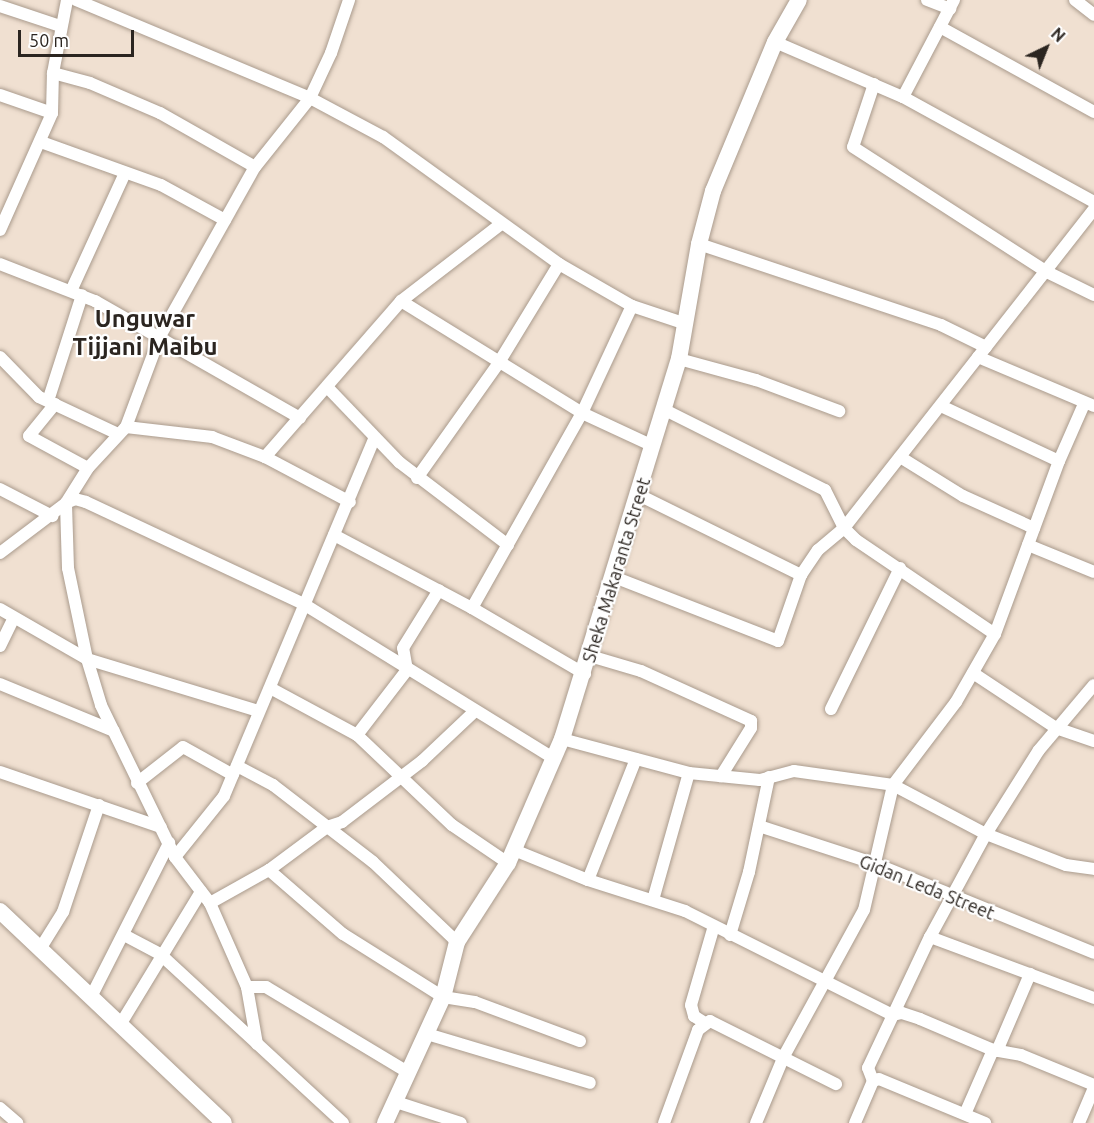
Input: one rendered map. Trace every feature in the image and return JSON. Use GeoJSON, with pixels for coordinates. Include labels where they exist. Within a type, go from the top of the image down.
{"type":"FeatureCollection","features":[{"type":"Feature","properties":{"kind":"street"},"geometry":{"type":"LineString","coordinates":[[0,230],[52,113],[53,73],[60,26],[67,0]]}},
{"type":"Feature","properties":{"kind":"street"},"geometry":{"type":"LineString","coordinates":[[76,0],[310,98],[383,137],[559,264],[632,306],[686,324]]}},
{"type":"Feature","properties":{"kind":"street"},"geometry":{"type":"LineString","coordinates":[[0,554],[66,503],[88,468],[122,431],[160,336],[225,220],[255,167],[310,98],[331,53],[349,0]]}},
{"type":"Feature","properties":{"kind":"street","name":"Sheka Makaranta Street"},"geometry":{"type":"LineString","coordinates":[[385,1123],[443,997],[457,942],[511,857],[555,759],[585,674],[665,410],[679,359],[699,244],[724,161],[775,42],[799,0]]}},
{"type":"Feature","properties":{"kind":"street"},"geometry":{"type":"LineString","coordinates":[[903,97],[952,4],[927,0]]}},
{"type":"Feature","properties":{"kind":"street"},"geometry":{"type":"LineString","coordinates":[[1075,0],[1094,15]]}},
{"type":"Feature","properties":{"kind":"street"},"geometry":{"type":"LineString","coordinates":[[0,6],[60,26]]}},
{"type":"Feature","properties":{"kind":"street"},"geometry":{"type":"LineString","coordinates":[[940,27],[1094,112]]}},
{"type":"Feature","properties":{"kind":"street"},"geometry":{"type":"LineString","coordinates":[[775,42],[903,97],[1094,202]]}},
{"type":"Feature","properties":{"kind":"street"},"geometry":{"type":"LineString","coordinates":[[53,73],[90,83],[160,113],[255,167]]}},
{"type":"Feature","properties":{"kind":"street"},"geometry":{"type":"LineString","coordinates":[[874,84],[853,147],[1047,272],[1094,295]]}},
{"type":"Feature","properties":{"kind":"street"},"geometry":{"type":"LineString","coordinates":[[0,95],[52,113]]}},
{"type":"Feature","properties":{"kind":"street"},"geometry":{"type":"LineString","coordinates":[[41,142],[187,197],[225,220]]}},
{"type":"Feature","properties":{"kind":"street"},"geometry":{"type":"LineString","coordinates":[[88,468],[29,436],[51,402],[76,293],[125,173]]}},
{"type":"Feature","properties":{"kind":"street"},"geometry":{"type":"LineString","coordinates":[[614,577],[778,641],[801,575],[829,538],[844,528],[942,406],[1094,209]]}},
{"type":"Feature","properties":{"kind":"street"},"geometry":{"type":"LineString","coordinates":[[265,457],[328,388],[401,301],[501,224]]}},
{"type":"Feature","properties":{"kind":"street"},"geometry":{"type":"LineString","coordinates":[[699,244],[940,325],[986,347]]}},
{"type":"Feature","properties":{"kind":"street"},"geometry":{"type":"LineString","coordinates":[[0,264],[76,293],[160,336],[169,344],[300,418]]}},
{"type":"Feature","properties":{"kind":"street"},"geometry":{"type":"LineString","coordinates":[[417,478],[498,364],[559,264]]}},
{"type":"Feature","properties":{"kind":"street"},"geometry":{"type":"LineString","coordinates":[[401,301],[498,364],[582,413],[653,446]]}},
{"type":"Feature","properties":{"kind":"street"},"geometry":{"type":"LineString","coordinates":[[472,608],[582,413],[632,306]]}},
{"type":"Feature","properties":{"kind":"street"},"geometry":{"type":"LineString","coordinates":[[0,357],[51,402],[122,431],[212,437],[265,457],[350,502]]}},
{"type":"Feature","properties":{"kind":"street"},"geometry":{"type":"LineString","coordinates":[[756,1123],[784,1056],[822,982],[856,928],[876,864],[893,785],[956,702],[995,634],[1059,462],[1089,405],[978,357]]}},
{"type":"Feature","properties":{"kind":"street"},"geometry":{"type":"LineString","coordinates":[[679,359],[756,380],[839,411]]}},
{"type":"Feature","properties":{"kind":"street"},"geometry":{"type":"LineString","coordinates":[[328,388],[374,439],[417,478],[508,545]]}},
{"type":"Feature","properties":{"kind":"street"},"geometry":{"type":"LineString","coordinates":[[942,406],[1059,462]]}},
{"type":"Feature","properties":{"kind":"street"},"geometry":{"type":"LineString","coordinates":[[665,410],[825,490],[844,528],[995,634]]}},
{"type":"Feature","properties":{"kind":"street"},"geometry":{"type":"LineString","coordinates":[[175,857],[215,810],[235,770],[258,711],[272,689],[302,603],[350,502],[374,439]]}},
{"type":"Feature","properties":{"kind":"street"},"geometry":{"type":"LineString","coordinates":[[900,457],[963,495],[1034,528]]}},
{"type":"Feature","properties":{"kind":"street"},"geometry":{"type":"LineString","coordinates":[[0,489],[52,516]]}},
{"type":"Feature","properties":{"kind":"street"},"geometry":{"type":"LineString","coordinates":[[639,495],[801,575]]}},
{"type":"Feature","properties":{"kind":"street"},"geometry":{"type":"LineString","coordinates":[[66,503],[75,499],[86,502],[302,603],[407,670],[555,759]]}},
{"type":"Feature","properties":{"kind":"street"},"geometry":{"type":"LineString","coordinates":[[66,503],[68,568],[87,659],[114,731],[137,783],[175,857],[210,903],[248,987],[257,1044]]}},
{"type":"Feature","properties":{"kind":"street"},"geometry":{"type":"LineString","coordinates":[[333,535],[472,608],[585,674]]}},
{"type":"Feature","properties":{"kind":"street"},"geometry":{"type":"LineString","coordinates":[[1028,546],[1094,572]]}},
{"type":"Feature","properties":{"kind":"street"},"geometry":{"type":"LineString","coordinates":[[831,709],[900,568]]}},
{"type":"Feature","properties":{"kind":"street"},"geometry":{"type":"LineString","coordinates":[[357,735],[407,670],[403,648],[439,590]]}},
{"type":"Feature","properties":{"kind":"street"},"geometry":{"type":"LineString","coordinates":[[0,609],[13,619],[87,659],[258,711]]}},
{"type":"Feature","properties":{"kind":"street"},"geometry":{"type":"LineString","coordinates":[[0,646],[13,619]]}},
{"type":"Feature","properties":{"kind":"street"},"geometry":{"type":"LineString","coordinates":[[590,656],[641,671],[751,721],[751,728],[721,776]]}},
{"type":"Feature","properties":{"kind":"street"},"geometry":{"type":"LineString","coordinates":[[973,673],[1056,728],[1094,741]]}},
{"type":"Feature","properties":{"kind":"street"},"geometry":{"type":"LineString","coordinates":[[0,684],[114,731]]}},
{"type":"Feature","properties":{"kind":"street"},"geometry":{"type":"LineString","coordinates":[[855,1123],[873,1081],[868,1068],[930,937],[987,834],[1038,750],[1094,685]]}},
{"type":"Feature","properties":{"kind":"street"},"geometry":{"type":"LineString","coordinates":[[272,689],[357,735],[401,774],[452,825],[511,857],[653,900],[714,926],[822,982],[893,1015],[911,1016],[995,1051],[1021,1055],[1094,1086],[1079,1123]]}},
{"type":"Feature","properties":{"kind":"street"},"geometry":{"type":"LineString","coordinates":[[210,903],[269,870],[327,827],[342,822],[453,735],[475,711]]}},
{"type":"Feature","properties":{"kind":"street"},"geometry":{"type":"LineString","coordinates":[[562,739],[689,773],[760,780],[794,771],[893,785],[987,834],[1066,865],[1094,869]]}},
{"type":"Feature","properties":{"kind":"street"},"geometry":{"type":"LineString","coordinates":[[137,783],[183,747],[273,785],[373,862],[457,942]]}},
{"type":"Feature","properties":{"kind":"street"},"geometry":{"type":"LineString","coordinates":[[588,880],[636,759]]}},
{"type":"Feature","properties":{"kind":"street"},"geometry":{"type":"LineString","coordinates":[[0,772],[161,827]]}},
{"type":"Feature","properties":{"kind":"street"},"geometry":{"type":"LineString","coordinates":[[653,900],[689,773]]}},
{"type":"Feature","properties":{"kind":"street"},"geometry":{"type":"LineString","coordinates":[[730,935],[759,826],[769,777]]}},
{"type":"Feature","properties":{"kind":"street"},"geometry":{"type":"LineString","coordinates":[[40,949],[63,912],[99,805]]}},
{"type":"Feature","properties":{"kind":"street","name":"Gidan Leda Street"},"geometry":{"type":"LineString","coordinates":[[759,826],[876,864],[952,897],[1094,953]]}},
{"type":"Feature","properties":{"kind":"street"},"geometry":{"type":"LineString","coordinates":[[91,997],[169,843]]}},
{"type":"Feature","properties":{"kind":"street"},"geometry":{"type":"LineString","coordinates":[[269,870],[343,934],[443,997],[475,1002],[580,1041]]}},
{"type":"Feature","properties":{"kind":"street"},"geometry":{"type":"LineString","coordinates":[[120,1024],[160,954],[201,892]]}},
{"type":"Feature","properties":{"kind":"street"},"geometry":{"type":"LineString","coordinates":[[0,911],[224,1123]]}},
{"type":"Feature","properties":{"kind":"street"},"geometry":{"type":"LineString","coordinates":[[714,926],[691,1005],[694,1016],[705,1023],[716,1023],[837,1084]]}},
{"type":"Feature","properties":{"kind":"street"},"geometry":{"type":"LineString","coordinates":[[124,935],[160,954],[343,1123]]}},
{"type":"Feature","properties":{"kind":"street"},"geometry":{"type":"LineString","coordinates":[[930,937],[1094,998]]}},
{"type":"Feature","properties":{"kind":"street"},"geometry":{"type":"LineString","coordinates":[[964,1114],[1030,974]]}},
{"type":"Feature","properties":{"kind":"street"},"geometry":{"type":"LineString","coordinates":[[248,987],[266,987],[409,1073]]}},
{"type":"Feature","properties":{"kind":"street"},"geometry":{"type":"LineString","coordinates":[[664,1123],[698,1030],[705,1023]]}},
{"type":"Feature","properties":{"kind":"street"},"geometry":{"type":"LineString","coordinates":[[427,1034],[590,1083]]}},
{"type":"Feature","properties":{"kind":"street"},"geometry":{"type":"LineString","coordinates":[[873,1081],[879,1079],[985,1123]]}},
{"type":"Feature","properties":{"kind":"street"},"geometry":{"type":"LineString","coordinates":[[396,1102],[461,1123]]}},
{"type":"Feature","properties":{"kind":"street"},"geometry":{"type":"LineString","coordinates":[[0,1108],[17,1123]]}},
{"type":"Feature","properties":{"kind":"district","name":"Unguwar Tijjani Maibu"},"geometry":{"type":"Point","coordinates":[145,333]}}]}
